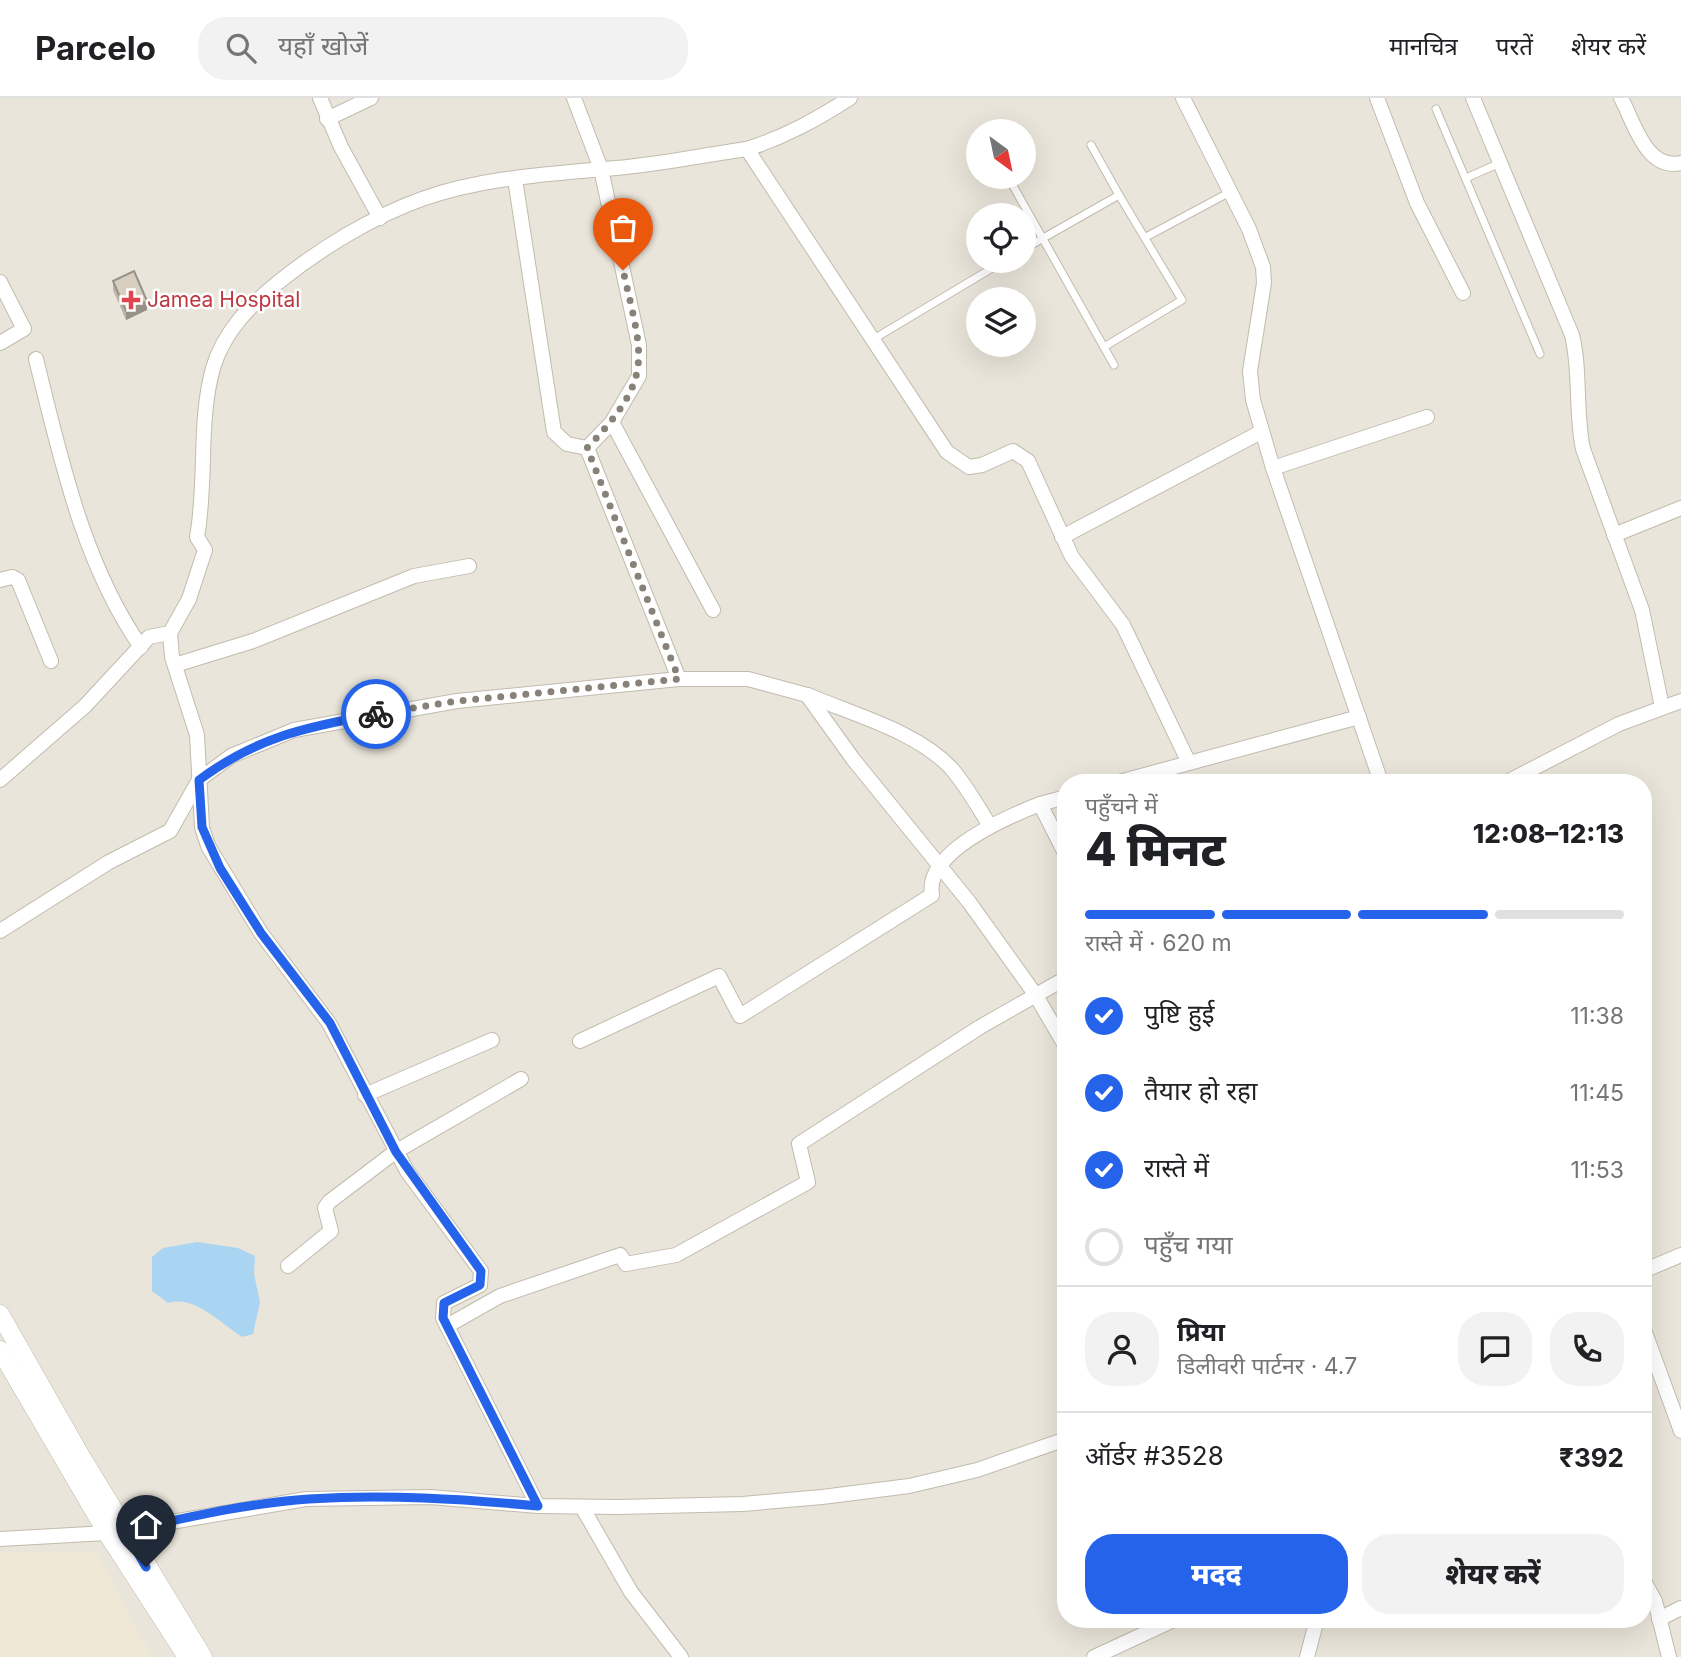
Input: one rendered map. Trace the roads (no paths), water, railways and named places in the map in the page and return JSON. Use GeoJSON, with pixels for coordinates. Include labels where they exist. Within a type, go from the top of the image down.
{"type":"FeatureCollection","features":[{"type":"Feature","properties":{"kind":"street"},"geometry":{"type":"LineString","coordinates":[[320,98],[327,119],[380,218]]}},
{"type":"Feature","properties":{"kind":"street"},"geometry":{"type":"LineString","coordinates":[[327,119],[371,98]]}},
{"type":"Feature","properties":{"kind":"street"},"geometry":{"type":"LineString","coordinates":[[574,98],[601,169],[639,345],[639,376],[612,422],[587,448]]}},
{"type":"Feature","properties":{"kind":"street"},"geometry":{"type":"LineString","coordinates":[[538,1506],[441,1310],[444,1303],[480,1285],[481,1271],[396,1152],[330,1023],[261,933],[220,868],[202,827],[197,735],[175,665],[170,633],[189,599],[205,550],[197,537],[203,504],[208,399],[214,367],[225,341],[242,314],[306,260],[380,218],[422,199],[515,179],[747,149],[808,124],[850,98]]}},
{"type":"Feature","properties":{"kind":"street"},"geometry":{"type":"LineString","coordinates":[[1183,98],[1230,192],[1263,267],[1264,284],[1250,371],[1261,432],[1378,774]]}},
{"type":"Feature","properties":{"kind":"street"},"geometry":{"type":"LineString","coordinates":[[1377,98],[1417,203],[1463,293]]}},
{"type":"Feature","properties":{"kind":"street"},"geometry":{"type":"LineString","coordinates":[[1473,98],[1572,335],[1578,359],[1581,438],[1642,610],[1661,706]]}},
{"type":"Feature","properties":{"kind":"street"},"geometry":{"type":"LineString","coordinates":[[1622,98],[1653,158],[1665,163],[1681,163]]}},
{"type":"Feature","properties":{"kind":"street"},"geometry":{"type":"LineString","coordinates":[[747,149],[938,441],[959,463],[969,467],[982,465],[1013,451],[1028,461],[1072,557],[1123,625],[1189,763]]}},
{"type":"Feature","properties":{"kind":"street"},"geometry":{"type":"LineString","coordinates":[[515,179],[554,432],[567,444],[587,448]]}},
{"type":"Feature","properties":{"kind":"street"},"geometry":{"type":"LineString","coordinates":[[0,282],[24,329],[0,343]]}},
{"type":"Feature","properties":{"kind":"street"},"geometry":{"type":"LineString","coordinates":[[36,359],[54,430],[96,562],[115,606],[141,647]]}},
{"type":"Feature","properties":{"kind":"street"},"geometry":{"type":"LineString","coordinates":[[1273,468],[1427,416]]}},
{"type":"Feature","properties":{"kind":"street"},"geometry":{"type":"LineString","coordinates":[[612,422],[713,610]]}},
{"type":"Feature","properties":{"kind":"street"},"geometry":{"type":"LineString","coordinates":[[1062,537],[1261,432]]}},
{"type":"Feature","properties":{"kind":"street"},"geometry":{"type":"LineString","coordinates":[[587,448],[679,679]]}},
{"type":"Feature","properties":{"kind":"street"},"geometry":{"type":"LineString","coordinates":[[1614,535],[1681,508]]}},
{"type":"Feature","properties":{"kind":"street"},"geometry":{"type":"LineString","coordinates":[[175,665],[253,641],[414,576],[469,566]]}},
{"type":"Feature","properties":{"kind":"street"},"geometry":{"type":"LineString","coordinates":[[0,580],[12,577],[18,580],[51,662]]}},
{"type":"Feature","properties":{"kind":"street"},"geometry":{"type":"LineString","coordinates":[[0,780],[85,706],[149,637],[170,633]]}},
{"type":"Feature","properties":{"kind":"street"},"geometry":{"type":"LineString","coordinates":[[0,931],[109,862],[170,831],[199,780],[232,756],[294,730],[457,701],[679,679],[748,679],[807,695],[897,733],[935,754],[965,786],[990,826]]}},
{"type":"Feature","properties":{"kind":"street"},"geometry":{"type":"LineString","coordinates":[[807,695],[869,780],[940,864],[1035,994],[1057,1032]]}},
{"type":"Feature","properties":{"kind":"street"},"geometry":{"type":"LineString","coordinates":[[1521,774],[1563,751],[1661,706],[1681,701]]}},
{"type":"Feature","properties":{"kind":"street"},"geometry":{"type":"LineString","coordinates":[[1148,774],[1359,717]]}},
{"type":"Feature","properties":{"kind":"street"},"geometry":{"type":"LineString","coordinates":[[580,1041],[719,976],[740,1016],[932,895],[929,883],[940,864],[990,826],[1057,799]]}},
{"type":"Feature","properties":{"kind":"street"},"geometry":{"type":"LineString","coordinates":[[1040,804],[1057,837]]}},
{"type":"Feature","properties":{"kind":"street"},"geometry":{"type":"LineString","coordinates":[[447,1326],[500,1296],[620,1255],[626,1264],[676,1255],[808,1182],[799,1144],[1057,983]]}},
{"type":"Feature","properties":{"kind":"street"},"geometry":{"type":"LineString","coordinates":[[365,1095],[492,1040]]}},
{"type":"Feature","properties":{"kind":"street"},"geometry":{"type":"LineString","coordinates":[[288,1266],[331,1231],[326,1205],[396,1152],[521,1079]]}},
{"type":"Feature","properties":{"kind":"street"},"geometry":{"type":"LineString","coordinates":[[1652,1267],[1681,1255]]}},
{"type":"Feature","properties":{"kind":"street"},"geometry":{"type":"LineString","coordinates":[[0,1314],[116,1532],[187,1657]]}},
{"type":"Feature","properties":{"kind":"street"},"geometry":{"type":"LineString","coordinates":[[0,1350],[116,1532],[203,1657]]}},
{"type":"Feature","properties":{"kind":"street"},"geometry":{"type":"LineString","coordinates":[[1652,1352],[1681,1431]]}},
{"type":"Feature","properties":{"kind":"street"},"geometry":{"type":"LineString","coordinates":[[0,1539],[116,1532],[306,1499],[430,1497],[582,1507],[743,1504],[909,1486],[977,1470],[1057,1442]]}},
{"type":"Feature","properties":{"kind":"street"},"geometry":{"type":"LineString","coordinates":[[582,1507],[631,1592],[681,1657]]}},
{"type":"Feature","properties":{"kind":"street"},"geometry":{"type":"LineString","coordinates":[[1652,1600],[1660,1619],[1669,1657]]}},
{"type":"Feature","properties":{"kind":"street"},"geometry":{"type":"LineString","coordinates":[[1660,1619],[1681,1608]]}},
{"type":"Feature","properties":{"kind":"street"},"geometry":{"type":"LineString","coordinates":[[1094,1657],[1157,1628]]}},
{"type":"Feature","properties":{"kind":"street"},"geometry":{"type":"LineString","coordinates":[[1307,1657],[1315,1628]]}},
{"type":"Feature","properties":{"kind":"lane"},"geometry":{"type":"LineString","coordinates":[[1436,109],[1540,354]]}},
{"type":"Feature","properties":{"kind":"lane"},"geometry":{"type":"LineString","coordinates":[[1091,145],[1182,300],[1104,347]]}},
{"type":"Feature","properties":{"kind":"lane"},"geometry":{"type":"LineString","coordinates":[[1465,178],[1501,162]]}},
{"type":"Feature","properties":{"kind":"lane"},"geometry":{"type":"LineString","coordinates":[[1015,189],[1114,365]]}},
{"type":"Feature","properties":{"kind":"lane"},"geometry":{"type":"LineString","coordinates":[[1146,237],[1230,192]]}},
{"type":"Feature","properties":{"kind":"lane"},"geometry":{"type":"LineString","coordinates":[[1036,241],[1119,195]]}},
{"type":"Feature","properties":{"kind":"lane"},"geometry":{"type":"LineString","coordinates":[[871,340],[984,273]]}},
{"type":"Feature","properties":{"kind":"water"},"geometry":{"type":"Polygon","coordinates":[[[197,1242],[238,1248],[255,1256],[254,1274],[260,1302],[253,1334],[242,1337],[197,1307],[188,1303],[168,1303],[152,1291],[152,1257],[163,1248],[197,1242]]]}},
{"type":"Feature","properties":{"kind":"place","name":"Jamea Hospital"},"geometry":{"type":"Point","coordinates":[131,300]}}]}
